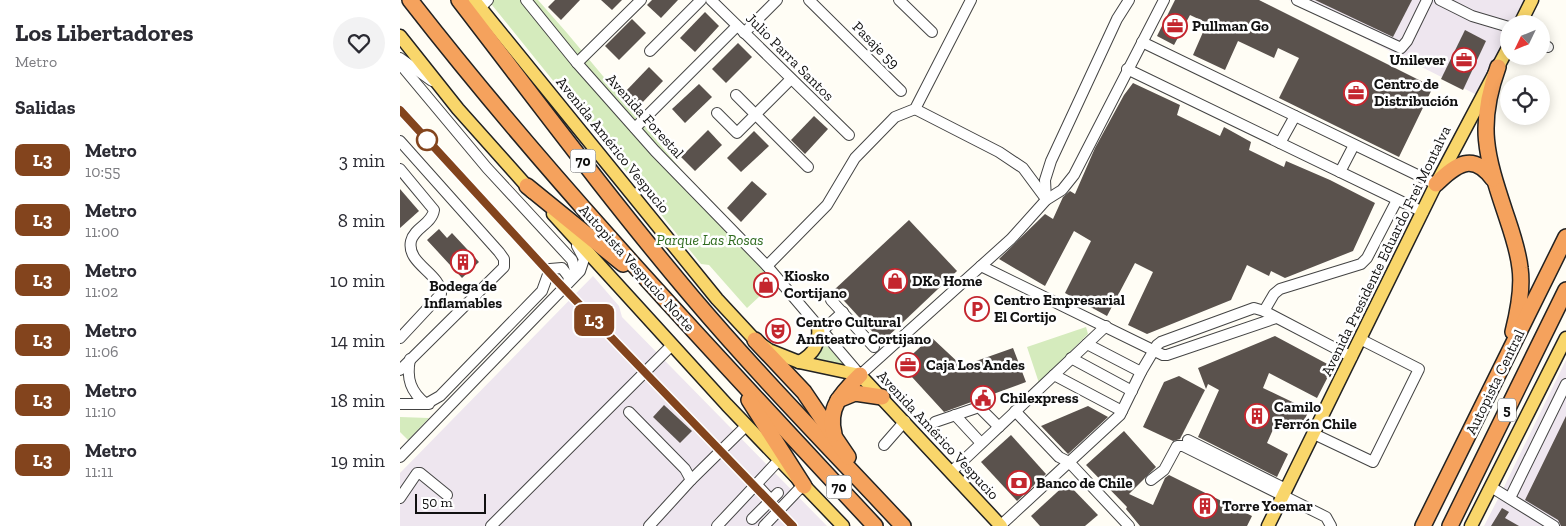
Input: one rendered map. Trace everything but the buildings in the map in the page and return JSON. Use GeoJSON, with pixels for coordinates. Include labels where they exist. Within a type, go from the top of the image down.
{"type":"FeatureCollection","features":[{"type":"Feature","properties":{"kind":"highway","name":"Autopista Vespucio Norte"},"geometry":{"type":"LineString","coordinates":[[410,0],[546,165],[654,288],[875,526]]}},
{"type":"Feature","properties":{"kind":"highway","name":"Autopista Vespucio Norte"},"geometry":{"type":"LineString","coordinates":[[459,0],[606,191],[692,297],[759,373],[903,526]]}},
{"type":"Feature","properties":{"kind":"highway"},"geometry":{"type":"LineString","coordinates":[[1498,67],[1488,98],[1485,125],[1487,149],[1494,180],[1516,245],[1521,281],[1515,323],[1501,369]]}},
{"type":"Feature","properties":{"kind":"highway"},"geometry":{"type":"LineString","coordinates":[[1436,184],[1452,170],[1466,163],[1481,166],[1494,180]]}},
{"type":"Feature","properties":{"kind":"highway"},"geometry":{"type":"LineString","coordinates":[[527,186],[654,288]]}},
{"type":"Feature","properties":{"kind":"highway","name":"Autopista Central"},"geometry":{"type":"LineString","coordinates":[[1423,526],[1566,237]]}},
{"type":"Feature","properties":{"kind":"highway","name":"Autopista Central"},"geometry":{"type":"LineString","coordinates":[[1450,526],[1566,290]]}},
{"type":"Feature","properties":{"kind":"highway"},"geometry":{"type":"LineString","coordinates":[[755,340],[804,392],[883,505]]}},
{"type":"Feature","properties":{"kind":"highway"},"geometry":{"type":"LineString","coordinates":[[732,373],[804,485]]}},
{"type":"Feature","properties":{"kind":"highway"},"geometry":{"type":"LineString","coordinates":[[836,438],[831,415],[837,401],[860,375]]}},
{"type":"Feature","properties":{"kind":"highway"},"geometry":{"type":"LineString","coordinates":[[837,401],[855,393],[882,397]]}},
{"type":"Feature","properties":{"kind":"main road"},"geometry":{"type":"LineString","coordinates":[[1524,15],[1532,0]]}},
{"type":"Feature","properties":{"kind":"main road","name":"Avenida Américo Vespucio"},"geometry":{"type":"LineString","coordinates":[[481,3],[716,299],[755,340],[778,354],[799,362],[860,375],[905,421],[998,525]]}},
{"type":"Feature","properties":{"kind":"main road"},"geometry":{"type":"LineString","coordinates":[[400,36],[438,85],[527,186],[746,426],[843,526]]}},
{"type":"Feature","properties":{"kind":"main road","name":"Avenida Presidente Eduardo Frei Montalva"},"geometry":{"type":"LineString","coordinates":[[1268,526],[1436,184],[1500,63]]}},
{"type":"Feature","properties":{"kind":"main road"},"geometry":{"type":"LineString","coordinates":[[799,362],[810,356],[816,347],[820,329]]}},
{"type":"Feature","properties":{"kind":"main road"},"geometry":{"type":"LineString","coordinates":[[1471,526],[1566,338]]}},
{"type":"Feature","properties":{"kind":"street","name":"Avenida Forestal"},"geometry":{"type":"LineString","coordinates":[[526,0],[577,64],[635,128],[767,266],[860,375]]}},
{"type":"Feature","properties":{"kind":"street"},"geometry":{"type":"LineString","coordinates":[[577,64],[641,0]]}},
{"type":"Feature","properties":{"kind":"street"},"geometry":{"type":"LineString","coordinates":[[650,52],[701,0]]}},
{"type":"Feature","properties":{"kind":"street","name":"Julio Parra Santos"},"geometry":{"type":"LineString","coordinates":[[711,0],[849,135]]}},
{"type":"Feature","properties":{"kind":"street"},"geometry":{"type":"LineString","coordinates":[[635,128],[741,29],[777,0]]}},
{"type":"Feature","properties":{"kind":"street","name":"Pasaje 59"},"geometry":{"type":"LineString","coordinates":[[809,0],[901,90]]}},
{"type":"Feature","properties":{"kind":"street"},"geometry":{"type":"LineString","coordinates":[[899,0],[932,32]]}},
{"type":"Feature","properties":{"kind":"street"},"geometry":{"type":"LineString","coordinates":[[767,266],[827,205],[855,158],[896,117],[915,109],[971,0]]}},
{"type":"Feature","properties":{"kind":"street"},"geometry":{"type":"LineString","coordinates":[[1046,200],[1045,180],[1051,160],[1117,19],[1129,0]]}},
{"type":"Feature","properties":{"kind":"street"},"geometry":{"type":"LineString","coordinates":[[860,375],[1011,239],[1046,200],[1062,190],[1074,175],[1164,0]]}},
{"type":"Feature","properties":{"kind":"street"},"geometry":{"type":"LineString","coordinates":[[1297,0],[1401,48],[1407,42],[1427,0]]}},
{"type":"Feature","properties":{"kind":"street"},"geometry":{"type":"LineString","coordinates":[[1440,0],[1472,16],[1500,24]]}},
{"type":"Feature","properties":{"kind":"street"},"geometry":{"type":"LineString","coordinates":[[1142,42],[1436,184]]}},
{"type":"Feature","properties":{"kind":"street"},"geometry":{"type":"LineString","coordinates":[[400,58],[438,85]]}},
{"type":"Feature","properties":{"kind":"street"},"geometry":{"type":"LineString","coordinates":[[400,64],[487,168],[572,260],[575,270],[567,285]]}},
{"type":"Feature","properties":{"kind":"street"},"geometry":{"type":"LineString","coordinates":[[1127,69],[1423,212]]}},
{"type":"Feature","properties":{"kind":"street"},"geometry":{"type":"LineString","coordinates":[[717,113],[737,133],[791,79]]}},
{"type":"Feature","properties":{"kind":"street"},"geometry":{"type":"LineString","coordinates":[[736,95],[808,168]]}},
{"type":"Feature","properties":{"kind":"street"},"geometry":{"type":"LineString","coordinates":[[915,109],[1000,152],[1023,168],[1046,200]]}},
{"type":"Feature","properties":{"kind":"street"},"geometry":{"type":"LineString","coordinates":[[1280,143],[1294,116]]}},
{"type":"Feature","properties":{"kind":"street"},"geometry":{"type":"LineString","coordinates":[[400,141],[504,259],[504,267],[499,274],[400,370]]}},
{"type":"Feature","properties":{"kind":"street"},"geometry":{"type":"LineString","coordinates":[[1340,172],[1354,144]]}},
{"type":"Feature","properties":{"kind":"street"},"geometry":{"type":"LineString","coordinates":[[400,169],[434,210],[430,220],[414,236],[411,242],[414,257],[439,283],[441,294],[400,338]]}},
{"type":"Feature","properties":{"kind":"street"},"geometry":{"type":"LineString","coordinates":[[1264,311],[1280,288],[1361,264],[1367,258],[1397,200]]}},
{"type":"Feature","properties":{"kind":"street"},"geometry":{"type":"LineString","coordinates":[[400,457],[580,272],[584,259],[564,225]]}},
{"type":"Feature","properties":{"kind":"street"},"geometry":{"type":"LineString","coordinates":[[981,266],[1154,350],[1168,355],[1276,318]]}},
{"type":"Feature","properties":{"kind":"street"},"geometry":{"type":"LineString","coordinates":[[426,404],[440,396],[542,291],[550,269],[556,267],[567,271],[569,277],[567,285]]}},
{"type":"Feature","properties":{"kind":"street"},"geometry":{"type":"LineString","coordinates":[[831,300],[874,347]]}},
{"type":"Feature","properties":{"kind":"street"},"geometry":{"type":"LineString","coordinates":[[998,525],[1070,462],[1122,411],[1141,372],[1161,342],[1254,308],[1264,311],[1352,357]]}},
{"type":"Feature","properties":{"kind":"street"},"geometry":{"type":"LineString","coordinates":[[820,329],[843,312]]}},
{"type":"Feature","properties":{"kind":"street"},"geometry":{"type":"LineString","coordinates":[[951,472],[1106,326]]}},
{"type":"Feature","properties":{"kind":"street"},"geometry":{"type":"LineString","coordinates":[[1314,434],[1373,462],[1419,369],[1360,339]]}},
{"type":"Feature","properties":{"kind":"street"},"geometry":{"type":"LineString","coordinates":[[1087,344],[1141,372]]}},
{"type":"Feature","properties":{"kind":"street"},"geometry":{"type":"LineString","coordinates":[[491,526],[672,345]]}},
{"type":"Feature","properties":{"kind":"street"},"geometry":{"type":"LineString","coordinates":[[1072,358],[1132,391]]}},
{"type":"Feature","properties":{"kind":"street"},"geometry":{"type":"LineString","coordinates":[[410,360],[409,380],[415,394],[426,404]]}},
{"type":"Feature","properties":{"kind":"street"},"geometry":{"type":"LineString","coordinates":[[1054,375],[1122,411]]}},
{"type":"Feature","properties":{"kind":"street"},"geometry":{"type":"LineString","coordinates":[[1510,498],[1566,384]]}},
{"type":"Feature","properties":{"kind":"street"},"geometry":{"type":"LineString","coordinates":[[400,404],[450,405]]}},
{"type":"Feature","properties":{"kind":"street"},"geometry":{"type":"LineString","coordinates":[[935,422],[979,407],[999,427]]}},
{"type":"Feature","properties":{"kind":"street"},"geometry":{"type":"LineString","coordinates":[[1015,411],[1059,457],[1070,462],[1129,526]]}},
{"type":"Feature","properties":{"kind":"street"},"geometry":{"type":"LineString","coordinates":[[629,412],[684,469],[691,480]]}},
{"type":"Feature","properties":{"kind":"street"},"geometry":{"type":"LineString","coordinates":[[955,415],[981,443]]}},
{"type":"Feature","properties":{"kind":"street"},"geometry":{"type":"LineString","coordinates":[[884,445],[905,421]]}},
{"type":"Feature","properties":{"kind":"street"},"geometry":{"type":"LineString","coordinates":[[649,526],[691,480],[746,426]]}},
{"type":"Feature","properties":{"kind":"street"},"geometry":{"type":"LineString","coordinates":[[1188,440],[1285,492],[1326,518],[1332,526]]}},
{"type":"Feature","properties":{"kind":"street"},"geometry":{"type":"LineString","coordinates":[[1150,480],[1164,470],[1177,446],[1183,446],[1285,492]]}},
{"type":"Feature","properties":{"kind":"street"},"geometry":{"type":"LineString","coordinates":[[723,524],[779,460]]}},
{"type":"Feature","properties":{"kind":"street"},"geometry":{"type":"LineString","coordinates":[[400,498],[417,473],[420,473],[447,495]]}},
{"type":"Feature","properties":{"kind":"street"},"geometry":{"type":"LineString","coordinates":[[752,519],[774,496],[756,485]]}},
{"type":"Feature","properties":{"kind":"street"},"geometry":{"type":"LineString","coordinates":[[764,526],[804,485]]}},
{"type":"Feature","properties":{"kind":"street"},"geometry":{"type":"LineString","coordinates":[[1491,487],[1554,526]]}},
{"type":"Feature","properties":{"kind":"shaded area","name":"Unilever"},"geometry":{"type":"Polygon","coordinates":[[[1289,0],[1528,0],[1520,15],[1500,15],[1500,55],[1479,96],[1289,0]]]}},
{"type":"Feature","properties":{"kind":"shaded area"},"geometry":{"type":"Polygon","coordinates":[[[593,276],[619,306],[622,317],[827,526],[400,526],[400,473],[593,276]]]}},
{"type":"Feature","properties":{"kind":"shaded area"},"geometry":{"type":"Polygon","coordinates":[[[1566,360],[1566,526],[1484,526],[1501,493],[1566,360]]]}},
{"type":"Feature","properties":{"kind":"green space","name":"Parque Las Rosas"},"geometry":{"type":"Polygon","coordinates":[[[488,0],[538,0],[567,33],[775,282],[747,308],[709,265],[701,264],[488,0]]]}},
{"type":"Feature","properties":{"kind":"green space"},"geometry":{"type":"Polygon","coordinates":[[[1086,327],[1088,334],[1039,383],[1027,347],[1086,327]]]}},
{"type":"Feature","properties":{"kind":"green space"},"geometry":{"type":"Polygon","coordinates":[[[822,341],[847,367],[813,359],[820,352],[822,341]]]}},
{"type":"Feature","properties":{"kind":"green space"},"geometry":{"type":"Polygon","coordinates":[[[400,417],[429,418],[408,440],[400,432],[400,417]]]}},
{"type":"Feature","properties":{"kind":"metro line","name":"L3"},"geometry":{"type":"LineString","coordinates":[[400,110],[556,280],[793,526]]}},
{"type":"Feature","properties":{"kind":"place","name":"Pullman Go"},"geometry":{"type":"Point","coordinates":[1175,26]}},
{"type":"Feature","properties":{"kind":"place","name":"Unilever"},"geometry":{"type":"Point","coordinates":[1464,60]}},
{"type":"Feature","properties":{"kind":"place","name":"Centro de Distribución"},"geometry":{"type":"Point","coordinates":[1356,93]}},
{"type":"Feature","properties":{"kind":"place","name":"Bodega de Inflamables"},"geometry":{"type":"Point","coordinates":[463,262]}},
{"type":"Feature","properties":{"kind":"place","name":"DKo Home"},"geometry":{"type":"Point","coordinates":[895,281]}},
{"type":"Feature","properties":{"kind":"place","name":"Kiosko Cortijano"},"geometry":{"type":"Point","coordinates":[766,285]}},
{"type":"Feature","properties":{"kind":"place","name":"Centro Empresarial El Cortijo"},"geometry":{"type":"Point","coordinates":[977,309]}},
{"type":"Feature","properties":{"kind":"place","name":"Centro Cultural Anfiteatro Cortijano"},"geometry":{"type":"Point","coordinates":[778,331]}},
{"type":"Feature","properties":{"kind":"place","name":"Caja Los Andes"},"geometry":{"type":"Point","coordinates":[908,365]}},
{"type":"Feature","properties":{"kind":"place","name":"Chilexpress"},"geometry":{"type":"Point","coordinates":[983,398]}},
{"type":"Feature","properties":{"kind":"place","name":"Camilo Ferrón Chile"},"geometry":{"type":"Point","coordinates":[1257,416]}},
{"type":"Feature","properties":{"kind":"place","name":"Banco de Chile"},"geometry":{"type":"Point","coordinates":[1019,483]}},
{"type":"Feature","properties":{"kind":"place","name":"Torre Yoemar"},"geometry":{"type":"Point","coordinates":[1205,506]}}]}
